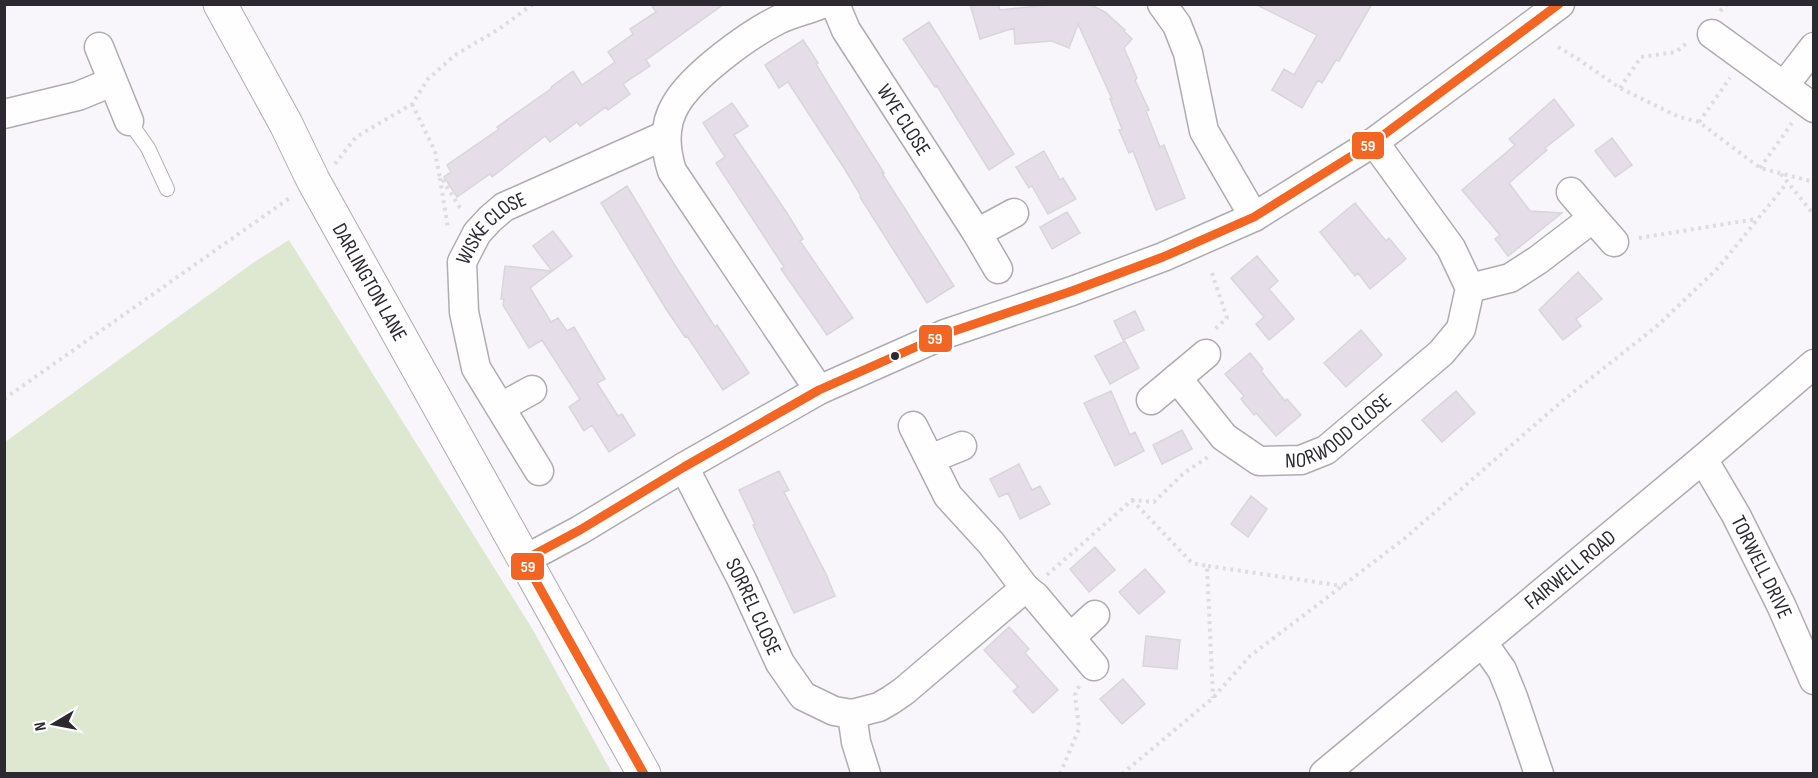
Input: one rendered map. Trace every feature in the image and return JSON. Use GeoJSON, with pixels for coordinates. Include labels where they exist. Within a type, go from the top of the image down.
{"type":"FeatureCollection","features":[{"type":"Feature","properties":{"kind":"street","name":"DARLINGTON LANE"},"geometry":{"type":"LineString","coordinates":[[220,4],[286,124],[313,180],[644,774]]}},
{"type":"Feature","properties":{"kind":"street"},"geometry":{"type":"LineString","coordinates":[[819,390],[672,171],[666,153],[666,135],[675,105],[694,82],[738,44],[779,20],[822,4]]}},
{"type":"Feature","properties":{"kind":"street","name":"WYE CLOSE"},"geometry":{"type":"LineString","coordinates":[[835,4],[846,30],[978,233],[998,269]]}},
{"type":"Feature","properties":{"kind":"street"},"geometry":{"type":"LineString","coordinates":[[1162,4],[1177,25],[1188,53],[1204,131],[1254,217]]}},
{"type":"Feature","properties":{"kind":"street"},"geometry":{"type":"LineString","coordinates":[[524,560],[580,530],[819,390],[945,334],[1163,257],[1254,217],[1374,142],[1560,4]]}},
{"type":"Feature","properties":{"kind":"street"},"geometry":{"type":"LineString","coordinates":[[1703,35],[1784,86],[1810,106]]}},
{"type":"Feature","properties":{"kind":"street"},"geometry":{"type":"LineString","coordinates":[[99,47],[129,121]]}},
{"type":"Feature","properties":{"kind":"street"},"geometry":{"type":"LineString","coordinates":[[1784,86],[1814,47]]}},
{"type":"Feature","properties":{"kind":"street"},"geometry":{"type":"LineString","coordinates":[[4,114],[78,96],[112,82]]}},
{"type":"Feature","properties":{"kind":"street","name":"WISKE CLOSE"},"geometry":{"type":"LineString","coordinates":[[539,471],[476,368],[464,312],[462,262],[477,233],[504,207],[666,135]]}},
{"type":"Feature","properties":{"kind":"street"},"geometry":{"type":"LineString","coordinates":[[1374,142],[1451,248],[1470,288],[1510,278],[1538,260],[1593,218]]}},
{"type":"Feature","properties":{"kind":"street"},"geometry":{"type":"LineString","coordinates":[[1571,192],[1593,218],[1623,240]]}},
{"type":"Feature","properties":{"kind":"street"},"geometry":{"type":"LineString","coordinates":[[978,233],[1014,213]]}},
{"type":"Feature","properties":{"kind":"street","name":"NORWOOD CLOSE"},"geometry":{"type":"LineString","coordinates":[[1178,378],[1224,437],[1259,461],[1301,460],[1326,450],[1441,354],[1461,329],[1470,288]]}},
{"type":"Feature","properties":{"kind":"street"},"geometry":{"type":"LineString","coordinates":[[1150,400],[1178,378],[1209,344]]}},
{"type":"Feature","properties":{"kind":"street","name":"FAIRWELL ROAD"},"geometry":{"type":"LineString","coordinates":[[1324,774],[1814,364]]}},
{"type":"Feature","properties":{"kind":"street"},"geometry":{"type":"LineString","coordinates":[[501,407],[532,390]]}},
{"type":"Feature","properties":{"kind":"street"},"geometry":{"type":"LineString","coordinates":[[913,426],[948,496],[991,543],[1027,590],[1071,637],[1087,676]]}},
{"type":"Feature","properties":{"kind":"street"},"geometry":{"type":"LineString","coordinates":[[930,459],[962,446]]}},
{"type":"Feature","properties":{"kind":"street","name":"TORWELL DRIVE"},"geometry":{"type":"LineString","coordinates":[[1703,459],[1746,535],[1781,605],[1814,680]]}},
{"type":"Feature","properties":{"kind":"street","name":"SORREL CLOSE"},"geometry":{"type":"LineString","coordinates":[[684,467],[742,580],[780,663],[803,696],[834,711],[852,714]]}},
{"type":"Feature","properties":{"kind":"street"},"geometry":{"type":"LineString","coordinates":[[866,774],[856,742],[852,714],[879,706],[904,691],[1027,590]]}},
{"type":"Feature","properties":{"kind":"street"},"geometry":{"type":"LineString","coordinates":[[1071,637],[1095,615]]}},
{"type":"Feature","properties":{"kind":"street"},"geometry":{"type":"LineString","coordinates":[[1483,643],[1502,670],[1539,774]]}},
{"type":"Feature","properties":{"kind":"lane"},"geometry":{"type":"LineString","coordinates":[[129,121],[148,148],[167,189]]}},
{"type":"Feature","properties":{"kind":"path"},"geometry":{"type":"LineString","coordinates":[[4,399],[331,169],[356,137],[411,104],[428,79],[455,55],[499,29],[533,4]]}},
{"type":"Feature","properties":{"kind":"path"},"geometry":{"type":"LineString","coordinates":[[1620,88],[1641,57],[1676,52],[1685,44],[1703,35],[1727,4]]}},
{"type":"Feature","properties":{"kind":"path"},"geometry":{"type":"LineString","coordinates":[[1685,44],[1703,35]]}},
{"type":"Feature","properties":{"kind":"path"},"geometry":{"type":"LineString","coordinates":[[1558,47],[1578,58],[1620,88],[1679,117],[1699,123],[1760,168],[1814,182]]}},
{"type":"Feature","properties":{"kind":"path"},"geometry":{"type":"LineString","coordinates":[[1699,123],[1731,77],[1722,70]]}},
{"type":"Feature","properties":{"kind":"path"},"geometry":{"type":"LineString","coordinates":[[411,104],[435,151],[449,233]]}},
{"type":"Feature","properties":{"kind":"path"},"geometry":{"type":"LineString","coordinates":[[1760,168],[1810,106]]}},
{"type":"Feature","properties":{"kind":"path"},"geometry":{"type":"LineString","coordinates":[[439,174],[477,233]]}},
{"type":"Feature","properties":{"kind":"path"},"geometry":{"type":"LineString","coordinates":[[1780,174],[1814,215]]}},
{"type":"Feature","properties":{"kind":"path"},"geometry":{"type":"LineString","coordinates":[[1122,774],[1213,698],[1250,656],[1404,539],[1561,402],[1657,326],[1718,268],[1787,183]]}},
{"type":"Feature","properties":{"kind":"path"},"geometry":{"type":"LineString","coordinates":[[1623,240],[1756,219]]}},
{"type":"Feature","properties":{"kind":"path"},"geometry":{"type":"LineString","coordinates":[[1209,344],[1227,318],[1212,273]]}},
{"type":"Feature","properties":{"kind":"path"},"geometry":{"type":"LineString","coordinates":[[1027,590],[1131,500],[1154,501],[1184,473],[1212,455]]}},
{"type":"Feature","properties":{"kind":"path"},"geometry":{"type":"LineString","coordinates":[[1131,500],[1192,563],[1343,586]]}},
{"type":"Feature","properties":{"kind":"path"},"geometry":{"type":"LineString","coordinates":[[1207,566],[1213,698]]}},
{"type":"Feature","properties":{"kind":"path"},"geometry":{"type":"LineString","coordinates":[[1060,774],[1078,729],[1075,695],[1087,676]]}},
{"type":"Feature","properties":{"kind":"green space"},"geometry":{"type":"Polygon","coordinates":[[[289,240],[533,630],[612,773],[5,773],[5,442],[253,263],[289,240]]]}},
{"type":"Feature","properties":{"kind":"building"},"geometry":{"type":"Polygon","coordinates":[[[651,4],[724,4],[646,60],[650,66],[623,84],[630,94],[608,110],[606,107],[580,126],[577,122],[550,142],[545,136],[492,177],[490,174],[457,197],[444,177],[451,172],[447,165],[499,129],[497,127],[573,71],[582,85],[615,62],[608,52],[633,34],[630,29],[656,12],[651,4]]]}},
{"type":"Feature","properties":{"kind":"building"},"geometry":{"type":"Polygon","coordinates":[[[970,4],[998,4],[1000,10],[1057,4],[1089,4],[1105,12],[1125,30],[1132,39],[1124,48],[1149,110],[1146,111],[1160,147],[1164,145],[1185,198],[1156,210],[1133,151],[1129,153],[1119,130],[1122,129],[1110,99],[1112,99],[1078,24],[1069,48],[1052,41],[1015,44],[1014,28],[980,39],[970,4]]]}},
{"type":"Feature","properties":{"kind":"building"},"geometry":{"type":"Polygon","coordinates":[[[1255,4],[1372,4],[1339,61],[1336,60],[1322,83],[1318,80],[1302,108],[1272,90],[1284,69],[1294,75],[1317,35],[1255,4]]]}},
{"type":"Feature","properties":{"kind":"building"},"geometry":{"type":"Polygon","coordinates":[[[929,22],[1014,154],[989,170],[937,86],[935,87],[903,39],[929,22]]]}},
{"type":"Feature","properties":{"kind":"building"},"geometry":{"type":"Polygon","coordinates":[[[803,40],[884,173],[882,173],[954,286],[927,303],[788,82],[779,88],[765,65],[803,40]]]}},
{"type":"Feature","properties":{"kind":"building"},"geometry":{"type":"Polygon","coordinates":[[[1554,99],[1574,125],[1545,148],[1547,150],[1509,183],[1530,211],[1562,213],[1508,256],[1495,239],[1500,235],[1462,190],[1515,145],[1509,139],[1554,99]]]}},
{"type":"Feature","properties":{"kind":"building"},"geometry":{"type":"Polygon","coordinates":[[[732,103],[748,126],[734,135],[787,213],[803,239],[800,241],[853,318],[827,335],[781,269],[784,267],[716,163],[725,157],[703,123],[732,103]]]}},
{"type":"Feature","properties":{"kind":"building"},"geometry":{"type":"Polygon","coordinates":[[[1612,138],[1632,165],[1615,177],[1595,151],[1612,138]]]}},
{"type":"Feature","properties":{"kind":"building"},"geometry":{"type":"Polygon","coordinates":[[[1044,151],[1060,180],[1063,178],[1076,199],[1048,214],[1032,186],[1029,188],[1016,167],[1044,151]]]}},
{"type":"Feature","properties":{"kind":"building"},"geometry":{"type":"Polygon","coordinates":[[[627,186],[715,327],[717,325],[749,373],[723,390],[666,309],[601,203],[627,186]]]}},
{"type":"Feature","properties":{"kind":"building"},"geometry":{"type":"Polygon","coordinates":[[[1355,203],[1386,241],[1389,238],[1406,259],[1370,289],[1358,273],[1355,276],[1320,232],[1355,203]]]}},
{"type":"Feature","properties":{"kind":"building"},"geometry":{"type":"Polygon","coordinates":[[[1067,212],[1080,233],[1052,249],[1040,227],[1067,212]]]}},
{"type":"Feature","properties":{"kind":"building"},"geometry":{"type":"Polygon","coordinates":[[[553,231],[572,256],[530,288],[551,322],[558,318],[567,331],[574,327],[605,379],[597,383],[618,416],[622,414],[635,435],[609,452],[592,425],[584,431],[569,407],[580,399],[542,340],[529,348],[503,305],[504,299],[501,299],[505,266],[552,271],[533,246],[553,231]]]}},
{"type":"Feature","properties":{"kind":"building"},"geometry":{"type":"Polygon","coordinates":[[[1257,256],[1278,281],[1269,289],[1294,319],[1269,340],[1256,324],[1264,317],[1231,278],[1257,256]]]}},
{"type":"Feature","properties":{"kind":"building"},"geometry":{"type":"Polygon","coordinates":[[[1578,272],[1602,299],[1576,319],[1581,326],[1563,340],[1539,310],[1578,272]]]}},
{"type":"Feature","properties":{"kind":"building"},"geometry":{"type":"Polygon","coordinates":[[[1135,311],[1144,330],[1123,340],[1114,321],[1135,311]]]}},
{"type":"Feature","properties":{"kind":"building"},"geometry":{"type":"Polygon","coordinates":[[[1361,330],[1382,355],[1346,387],[1324,363],[1361,330]]]}},
{"type":"Feature","properties":{"kind":"building"},"geometry":{"type":"Polygon","coordinates":[[[1125,341],[1139,368],[1110,384],[1095,356],[1125,341]]]}},
{"type":"Feature","properties":{"kind":"building"},"geometry":{"type":"Polygon","coordinates":[[[1250,353],[1285,401],[1287,399],[1301,415],[1276,436],[1256,413],[1254,415],[1241,399],[1244,396],[1225,374],[1250,353]]]}},
{"type":"Feature","properties":{"kind":"building"},"geometry":{"type":"Polygon","coordinates":[[[1111,391],[1130,435],[1135,432],[1144,451],[1115,466],[1084,403],[1111,391]]]}},
{"type":"Feature","properties":{"kind":"building"},"geometry":{"type":"Polygon","coordinates":[[[1456,391],[1475,413],[1442,442],[1422,420],[1456,391]]]}},
{"type":"Feature","properties":{"kind":"building"},"geometry":{"type":"Polygon","coordinates":[[[1182,430],[1192,449],[1162,464],[1153,445],[1182,430]]]}},
{"type":"Feature","properties":{"kind":"building"},"geometry":{"type":"Polygon","coordinates":[[[1019,464],[1032,490],[1040,486],[1050,504],[1020,519],[1008,493],[999,497],[990,479],[1019,464]]]}},
{"type":"Feature","properties":{"kind":"building"},"geometry":{"type":"Polygon","coordinates":[[[779,471],[789,490],[784,492],[835,596],[794,613],[739,490],[779,471]]]}},
{"type":"Feature","properties":{"kind":"building"},"geometry":{"type":"Polygon","coordinates":[[[1251,496],[1267,509],[1248,537],[1231,524],[1251,496]]]}},
{"type":"Feature","properties":{"kind":"building"},"geometry":{"type":"Polygon","coordinates":[[[1095,547],[1115,570],[1089,592],[1070,569],[1095,547]]]}},
{"type":"Feature","properties":{"kind":"building"},"geometry":{"type":"Polygon","coordinates":[[[1145,569],[1165,592],[1139,614],[1119,592],[1145,569]]]}},
{"type":"Feature","properties":{"kind":"building"},"geometry":{"type":"Polygon","coordinates":[[[1009,627],[1029,649],[1025,653],[1058,690],[1033,713],[1013,691],[1018,687],[984,650],[1009,627]]]}},
{"type":"Feature","properties":{"kind":"building"},"geometry":{"type":"Polygon","coordinates":[[[1146,636],[1180,640],[1177,669],[1143,666],[1146,636]]]}},
{"type":"Feature","properties":{"kind":"building"},"geometry":{"type":"Polygon","coordinates":[[[1123,679],[1145,704],[1122,724],[1100,699],[1123,679]]]}},
{"type":"Feature","properties":{"kind":"transit line","name":"59"},"geometry":{"type":"LineString","coordinates":[[644,774],[524,560],[580,530],[819,390],[945,334],[1163,257],[1254,217],[1374,142],[1559,4]]}}]}
